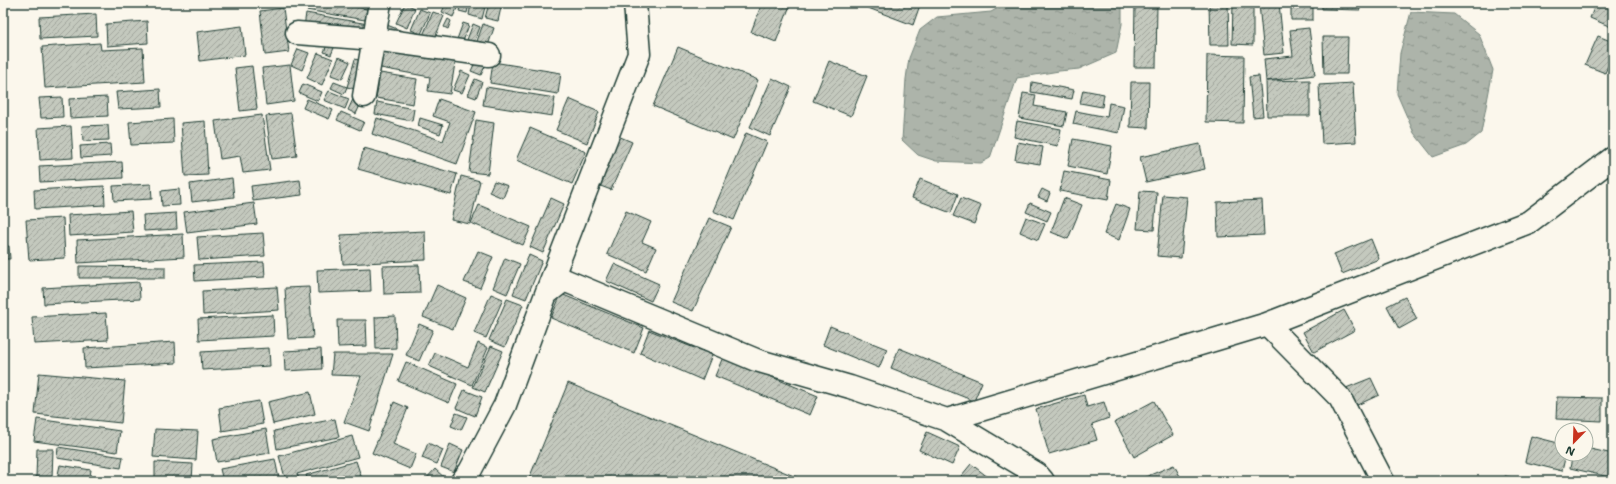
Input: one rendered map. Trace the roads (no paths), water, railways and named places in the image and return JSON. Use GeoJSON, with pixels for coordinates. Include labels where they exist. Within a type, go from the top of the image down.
{"type":"FeatureCollection","features":[{"type":"Feature","properties":{"kind":"street"},"geometry":{"type":"LineString","coordinates":[[364,96],[380,3]]}},
{"type":"Feature","properties":{"kind":"street"},"geometry":{"type":"LineString","coordinates":[[462,481],[470,471],[504,405],[639,54],[635,3]]}},
{"type":"Feature","properties":{"kind":"street"},"geometry":{"type":"LineString","coordinates":[[297,33],[374,39],[488,55]]}},
{"type":"Feature","properties":{"kind":"street"},"geometry":{"type":"LineString","coordinates":[[947,420],[1267,324],[1529,222],[1613,158]]}},
{"type":"Feature","properties":{"kind":"street"},"geometry":{"type":"LineString","coordinates":[[546,294],[564,280],[756,360],[850,387],[947,420],[1037,474],[1043,481]]}},
{"type":"Feature","properties":{"kind":"street"},"geometry":{"type":"LineString","coordinates":[[1267,324],[1340,398],[1383,481]]}},
{"type":"Feature","properties":{"kind":"water"},"geometry":{"type":"Polygon","coordinates":[[[1007,3],[1122,3],[1122,24],[1116,53],[1079,69],[1017,78],[990,158],[981,163],[936,161],[918,155],[902,140],[906,79],[909,58],[920,30],[937,17],[991,12],[1007,3]]]}},
{"type":"Feature","properties":{"kind":"water"},"geometry":{"type":"Polygon","coordinates":[[[1411,12],[1454,14],[1479,34],[1493,70],[1481,133],[1466,145],[1433,157],[1414,133],[1397,94],[1400,53],[1411,12]]]}}]}
